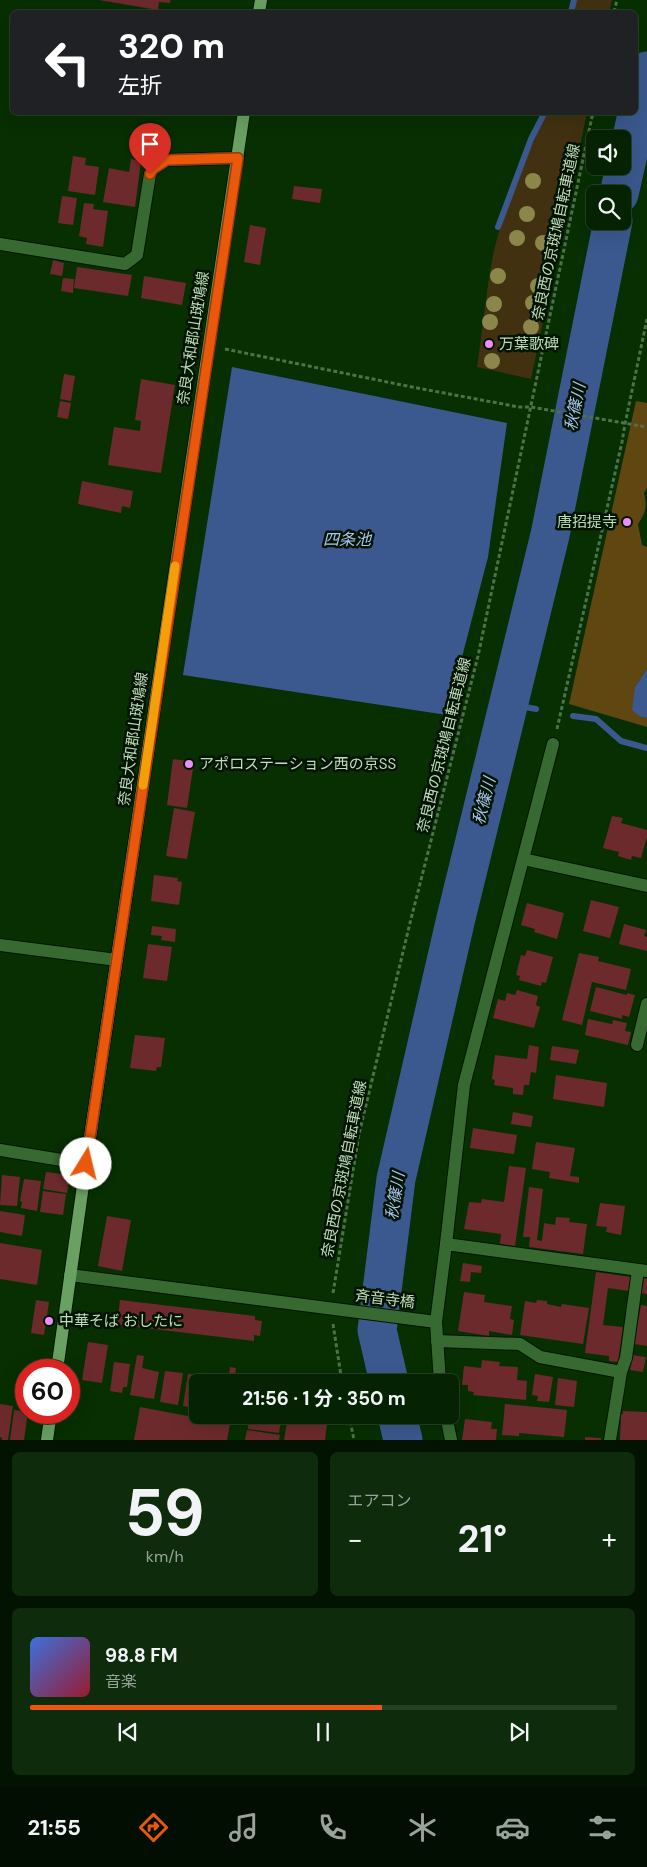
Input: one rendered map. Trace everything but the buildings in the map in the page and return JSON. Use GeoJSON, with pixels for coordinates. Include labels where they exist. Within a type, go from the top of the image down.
{"type":"FeatureCollection","features":[{"type":"Feature","properties":{"kind":"main road","name":"奈良大和郡山斑鳩線"},"geometry":{"type":"LineString","coordinates":[[59,1359],[116,960],[244,115]]}},
{"type":"Feature","properties":{"kind":"main road"},"geometry":{"type":"LineString","coordinates":[[47,1440],[49,1424]]}},
{"type":"Feature","properties":{"kind":"street"},"geometry":{"type":"LineString","coordinates":[[0,244],[125,264],[137,255],[150,174],[153,169],[167,160],[238,158]]}},
{"type":"Feature","properties":{"kind":"street"},"geometry":{"type":"LineString","coordinates":[[439,1374],[436,1322],[464,1085],[553,744]]}},
{"type":"Feature","properties":{"kind":"street"},"geometry":{"type":"LineString","coordinates":[[523,859],[647,886]]}},
{"type":"Feature","properties":{"kind":"street"},"geometry":{"type":"LineString","coordinates":[[0,945],[116,960]]}},
{"type":"Feature","properties":{"kind":"street"},"geometry":{"type":"LineString","coordinates":[[637,1045],[647,1004]]}},
{"type":"Feature","properties":{"kind":"street"},"geometry":{"type":"LineString","coordinates":[[0,1150],[86,1164]]}},
{"type":"Feature","properties":{"kind":"street"},"geometry":{"type":"LineString","coordinates":[[446,1244],[643,1271],[626,1358],[621,1372],[610,1440]]}},
{"type":"Feature","properties":{"kind":"street","name":"斉音寺橋"},"geometry":{"type":"LineString","coordinates":[[70,1275],[436,1322]]}},
{"type":"Feature","properties":{"kind":"street"},"geometry":{"type":"LineString","coordinates":[[437,1341],[520,1344],[540,1357],[621,1372]]}},
{"type":"Feature","properties":{"kind":"street"},"geometry":{"type":"LineString","coordinates":[[448,1424],[451,1440]]}},
{"type":"Feature","properties":{"kind":"path","name":"奈良西の京斑鳩自転車道線"},"geometry":{"type":"LineString","coordinates":[[341,1374],[330,1308],[359,1134],[478,656],[592,115]]}},
{"type":"Feature","properties":{"kind":"path"},"geometry":{"type":"LineString","coordinates":[[553,744],[622,442],[647,319]]}},
{"type":"Feature","properties":{"kind":"path"},"geometry":{"type":"LineString","coordinates":[[208,346],[412,388],[647,427]]}},
{"type":"Feature","properties":{"kind":"path"},"geometry":{"type":"LineString","coordinates":[[351,1424],[354,1440]]}},
{"type":"Feature","properties":{"kind":"shaded area"},"geometry":{"type":"Polygon","coordinates":[[[575,0],[612,0],[610,10],[573,10],[575,0]]]}},
{"type":"Feature","properties":{"kind":"shaded area"},"geometry":{"type":"Polygon","coordinates":[[[547,115],[587,115],[531,379],[477,367],[494,251],[516,180],[547,115]]]}},
{"type":"Feature","properties":{"kind":"shaded area","name":"唐招提寺"},"geometry":{"type":"Polygon","coordinates":[[[636,401],[647,403],[647,488],[644,493],[645,509],[638,524],[642,545],[647,547],[647,669],[635,687],[641,717],[647,718],[647,727],[569,704],[636,401]]]}},
{"type":"Feature","properties":{"kind":"water","name":"四条池"},"geometry":{"type":"Polygon","coordinates":[[[232,367],[507,423],[488,557],[447,715],[183,675],[232,367]]]}},
{"type":"Feature","properties":{"kind":"water"},"geometry":{"type":"Polygon","coordinates":[[[647,669],[647,718],[641,717],[632,710],[635,687],[647,669]]]}},
{"type":"Feature","properties":{"kind":"waterway"},"geometry":{"type":"LineString","coordinates":[[572,10],[574,0]]}},
{"type":"Feature","properties":{"kind":"waterway","name":"秋篠川"},"geometry":{"type":"LineString","coordinates":[[638,111],[647,71]]}},
{"type":"Feature","properties":{"kind":"waterway"},"geometry":{"type":"LineString","coordinates":[[498,227],[531,139],[543,115]]}},
{"type":"Feature","properties":{"kind":"waterway","name":"秋篠川"},"geometry":{"type":"LineString","coordinates":[[621,185],[637,115]]}},
{"type":"Feature","properties":{"kind":"waterway","name":"秋篠川"},"geometry":{"type":"LineString","coordinates":[[387,1374],[377,1330],[396,1179],[456,918],[550,535],[611,230]]}},
{"type":"Feature","properties":{"kind":"waterway"},"geometry":{"type":"LineString","coordinates":[[508,704],[536,709]]}},
{"type":"Feature","properties":{"kind":"waterway"},"geometry":{"type":"LineString","coordinates":[[573,716],[596,719],[621,741],[647,748]]}},
{"type":"Feature","properties":{"kind":"waterway","name":"秋篠川"},"geometry":{"type":"LineString","coordinates":[[399,1424],[403,1440]]}},
{"type":"Feature","properties":{"kind":"slow traffic"},"geometry":{"type":"LineString","coordinates":[[143,785],[175,566]]}},
{"type":"Feature","properties":{"kind":"place","name":"万葉歌碑"},"geometry":{"type":"Point","coordinates":[489,344]}},
{"type":"Feature","properties":{"kind":"place","name":"唐招提寺"},"geometry":{"type":"Point","coordinates":[627,522]}},
{"type":"Feature","properties":{"kind":"place","name":"アポロステーション西の京SS"},"geometry":{"type":"Point","coordinates":[189,764]}},
{"type":"Feature","properties":{"kind":"place","name":"中華そば おしたに"},"geometry":{"type":"Point","coordinates":[49,1321]}},
{"type":"Feature","properties":{"kind":"route"},"geometry":{"type":"LineString","coordinates":[[86,1164],[208,346],[238,158],[167,160],[153,169],[150,174]]}}]}
